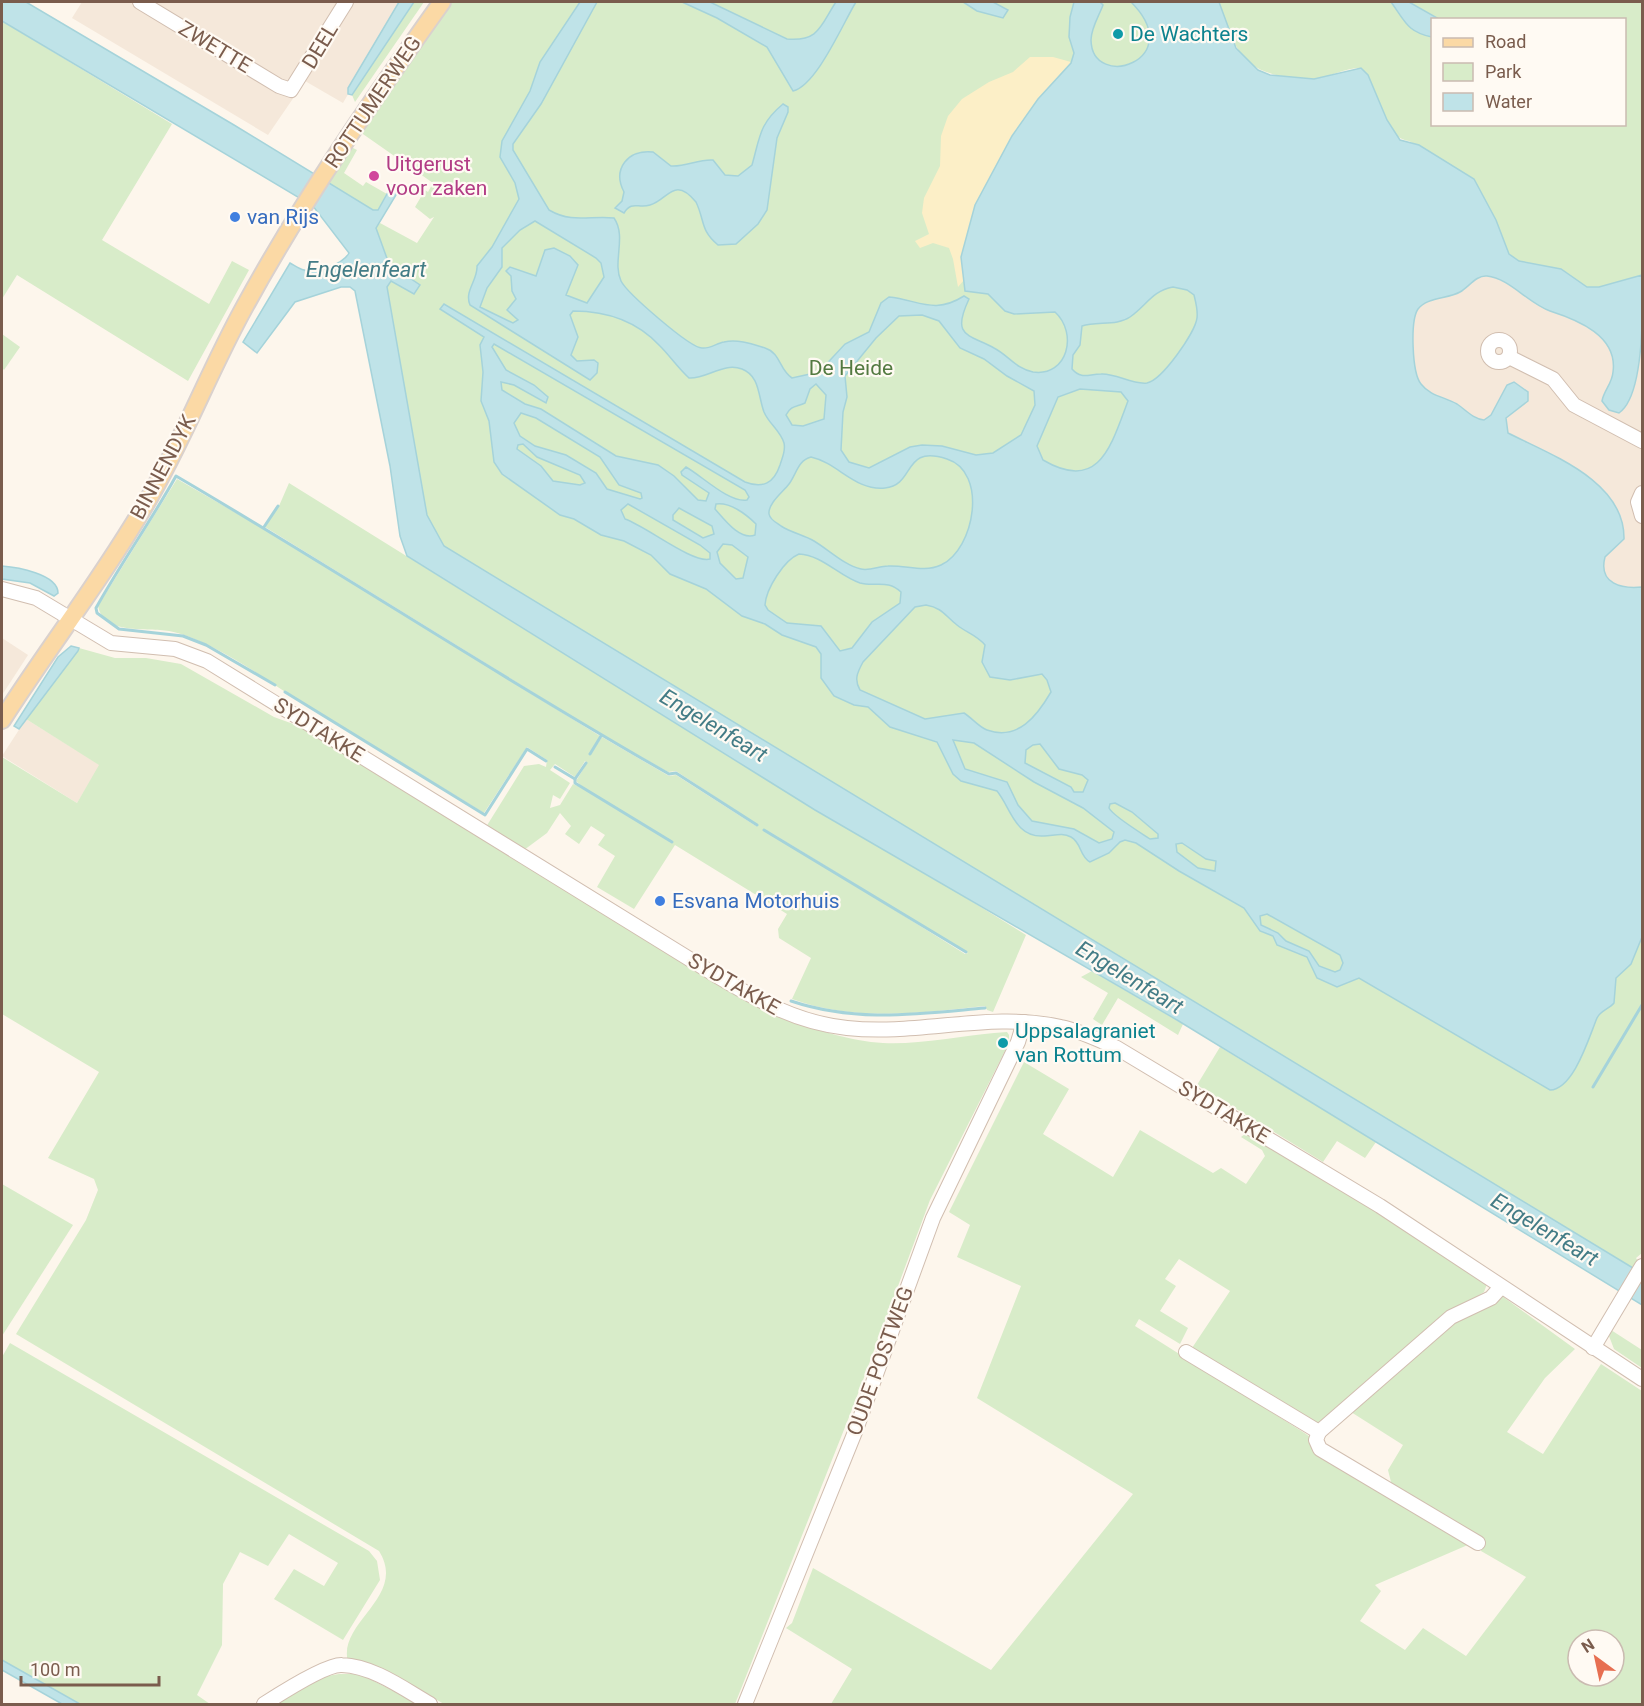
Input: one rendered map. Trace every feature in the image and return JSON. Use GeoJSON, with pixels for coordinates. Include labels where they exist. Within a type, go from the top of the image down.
{"type":"FeatureCollection","features":[{"type":"Feature","properties":{"kind":"main road","name":"ROTTUMERWEG"},"geometry":{"type":"LineString","coordinates":[[306,204],[357,123],[442,2]]}},
{"type":"Feature","properties":{"kind":"main road","name":"BINNENDYK"},"geometry":{"type":"LineString","coordinates":[[2,720],[64,615],[151,495],[237,320],[306,204]]}},
{"type":"Feature","properties":{"kind":"street","name":"ZWETTE"},"geometry":{"type":"LineString","coordinates":[[140,2],[279,86],[291,90]]}},
{"type":"Feature","properties":{"kind":"street","name":"DEEL"},"geometry":{"type":"LineString","coordinates":[[291,90],[346,2]]}},
{"type":"Feature","properties":{"kind":"street"},"geometry":{"type":"LineString","coordinates":[[1509,357],[1553,379],[1574,405],[1642,441]]}},
{"type":"Feature","properties":{"kind":"street"},"geometry":{"type":"LineString","coordinates":[[1642,493],[1638,502],[1642,516]]}},
{"type":"Feature","properties":{"kind":"street","name":"SYDTAKKE"},"geometry":{"type":"LineString","coordinates":[[2,589],[28,595],[111,643],[175,649],[207,661],[717,976],[783,1013],[818,1024],[875,1030],[990,1021],[1024,1022],[1072,1029],[1128,1054],[1380,1206],[1642,1379]]}},
{"type":"Feature","properties":{"kind":"street","name":"OUDE POSTWEG"},"geometry":{"type":"LineString","coordinates":[[745,1704],[855,1432],[933,1218],[1018,1042],[1024,1022]]}},
{"type":"Feature","properties":{"kind":"street"},"geometry":{"type":"LineString","coordinates":[[1593,1348],[1642,1266]]}},
{"type":"Feature","properties":{"kind":"street"},"geometry":{"type":"LineString","coordinates":[[1478,1543],[1320,1449],[1316,1440],[1319,1432],[1451,1317],[1491,1298],[1501,1287]]}},
{"type":"Feature","properties":{"kind":"street"},"geometry":{"type":"LineString","coordinates":[[1186,1352],[1307,1427],[1319,1432]]}},
{"type":"Feature","properties":{"kind":"street"},"geometry":{"type":"LineString","coordinates":[[264,1704],[292,1686],[339,1664],[388,1680],[430,1704]]}},
{"type":"Feature","properties":{"kind":"shaded area"},"geometry":{"type":"Polygon","coordinates":[[[82,2],[401,2],[343,103],[305,81],[268,135],[72,18],[82,2]]]}},
{"type":"Feature","properties":{"kind":"shaded area"},"geometry":{"type":"Polygon","coordinates":[[[1476,268],[1642,351],[1642,602],[1613,595],[1414,386],[1405,314],[1476,268]]]}},
{"type":"Feature","properties":{"kind":"shaded area"},"geometry":{"type":"Polygon","coordinates":[[[2,638],[28,655],[2,695],[2,638]]]}},
{"type":"Feature","properties":{"kind":"shaded area"},"geometry":{"type":"Polygon","coordinates":[[[26,719],[100,765],[77,803],[2,756],[26,719]]]}},
{"type":"Feature","properties":{"kind":"green space"},"geometry":{"type":"Polygon","coordinates":[[[414,2],[424,2],[355,102],[352,95],[414,2]]]}},
{"type":"Feature","properties":{"kind":"green space","name":"De Heide"},"geometry":{"type":"Polygon","coordinates":[[[449,2],[1155,2],[1642,890],[1642,1253],[1636,1258],[1638,1261],[1633,1268],[441,547],[424,516],[383,285],[393,269],[386,257],[376,228],[380,223],[417,243],[434,217],[430,219],[415,207],[425,190],[428,192],[433,183],[360,132],[449,2]]]}},
{"type":"Feature","properties":{"kind":"green space"},"geometry":{"type":"Polygon","coordinates":[[[1219,2],[1642,2],[1642,275],[1599,287],[1587,287],[1561,269],[1519,261],[1509,254],[1496,220],[1474,179],[1399,137],[1386,121],[1367,76],[1361,68],[1349,69],[1313,80],[1272,74],[1259,69],[1240,53],[1219,2]]]}},
{"type":"Feature","properties":{"kind":"green space"},"geometry":{"type":"Polygon","coordinates":[[[2,21],[172,124],[102,240],[209,304],[232,261],[249,270],[188,381],[17,275],[2,299],[2,21]]]}},
{"type":"Feature","properties":{"kind":"green space"},"geometry":{"type":"Polygon","coordinates":[[[349,146],[357,150],[344,173],[363,186],[366,182],[387,194],[378,210],[373,210],[327,182],[349,146]]]}},
{"type":"Feature","properties":{"kind":"green space"},"geometry":{"type":"Polygon","coordinates":[[[2,334],[20,347],[4,370],[2,368],[2,334]]]}},
{"type":"Feature","properties":{"kind":"green space"},"geometry":{"type":"Polygon","coordinates":[[[177,479],[264,529],[600,736],[590,755],[602,737],[669,776],[676,775],[756,826],[758,825],[676,771],[668,772],[602,735],[265,527],[279,506],[289,483],[815,810],[890,851],[1026,935],[993,1012],[987,1010],[985,1006],[912,1013],[863,1013],[839,1011],[792,999],[811,958],[779,938],[778,929],[787,914],[675,845],[634,909],[597,887],[615,856],[598,845],[605,835],[591,826],[579,844],[565,834],[571,826],[560,813],[547,833],[524,850],[486,827],[524,766],[539,764],[546,767],[547,760],[527,747],[484,813],[324,717],[227,655],[175,632],[118,626],[102,616],[98,606],[177,479]],[[585,761],[575,777],[555,764],[550,770],[570,783],[560,799],[553,795],[550,808],[560,805],[573,784],[585,789],[576,781],[587,763],[585,761]],[[765,829],[965,954],[968,953],[765,829]]]}},
{"type":"Feature","properties":{"kind":"green space"},"geometry":{"type":"Polygon","coordinates":[[[79,648],[115,658],[146,658],[181,664],[274,717],[307,729],[746,1001],[777,1015],[831,1034],[883,1043],[924,1042],[1007,1032],[1009,1035],[1009,1043],[930,1200],[853,1407],[735,1704],[444,1704],[383,1669],[348,1662],[347,1648],[352,1634],[379,1596],[385,1582],[386,1567],[379,1551],[16,1334],[86,1220],[98,1190],[94,1179],[48,1158],[99,1072],[2,1014],[2,757],[77,803],[99,765],[26,719],[79,648]]]}},
{"type":"Feature","properties":{"kind":"green space"},"geometry":{"type":"Polygon","coordinates":[[[1092,971],[1183,1024],[1178,1035],[1118,998],[1102,1025],[1093,1019],[1108,993],[1081,977],[1092,971]]]}},
{"type":"Feature","properties":{"kind":"green space"},"geometry":{"type":"Polygon","coordinates":[[[1220,1047],[1376,1142],[1365,1158],[1337,1141],[1323,1162],[1197,1085],[1220,1047]]]}},
{"type":"Feature","properties":{"kind":"green space"},"geometry":{"type":"Polygon","coordinates":[[[1024,1062],[1069,1089],[1043,1134],[1113,1177],[1140,1130],[1213,1173],[1221,1168],[1246,1184],[1265,1156],[1262,1150],[1241,1137],[1249,1131],[1334,1183],[1487,1284],[1484,1292],[1462,1306],[1318,1425],[1190,1351],[1230,1291],[1179,1259],[1165,1279],[1176,1286],[1160,1311],[1188,1328],[1180,1344],[1139,1319],[1135,1326],[1306,1434],[1310,1437],[1312,1447],[1470,1544],[1375,1585],[1381,1591],[1360,1621],[1405,1650],[1423,1628],[1466,1656],[1526,1577],[1481,1551],[1481,1539],[1392,1486],[1388,1470],[1403,1445],[1351,1412],[1462,1315],[1502,1296],[1575,1349],[1545,1378],[1507,1432],[1543,1454],[1601,1364],[1642,1391],[1642,1704],[831,1704],[852,1669],[786,1628],[792,1623],[813,1568],[991,1670],[1133,1494],[977,1398],[1021,1286],[957,1257],[970,1225],[949,1212],[1024,1062]]]}},
{"type":"Feature","properties":{"kind":"green space"},"geometry":{"type":"Polygon","coordinates":[[[2,1184],[73,1225],[2,1336],[2,1184]]]}},
{"type":"Feature","properties":{"kind":"green space"},"geometry":{"type":"Polygon","coordinates":[[[1611,1330],[1642,1350],[1642,1368],[1614,1349],[1609,1336],[1611,1330]]]}},
{"type":"Feature","properties":{"kind":"green space"},"geometry":{"type":"Polygon","coordinates":[[[10,1343],[369,1551],[377,1561],[380,1580],[343,1640],[274,1599],[294,1569],[324,1586],[338,1563],[289,1534],[268,1566],[240,1552],[223,1584],[222,1645],[197,1695],[210,1704],[80,1704],[2,1660],[2,1357],[10,1343]]]}},
{"type":"Feature","properties":{"kind":"green space"},"geometry":{"type":"Polygon","coordinates":[[[339,1674],[360,1674],[419,1704],[264,1704],[310,1679],[339,1674]]]}},
{"type":"Feature","properties":{"kind":"sand"},"geometry":{"type":"Polygon","coordinates":[[[1030,57],[1053,57],[1071,62],[964,280],[958,287],[949,248],[933,243],[920,248],[915,241],[929,234],[922,213],[924,198],[940,166],[941,136],[948,116],[962,99],[989,82],[1013,72],[1030,57]]]}},
{"type":"Feature","properties":{"kind":"water","name":"Engelenfeart"},"geometry":{"type":"Polygon","coordinates":[[[2,2],[26,2],[373,210],[378,210],[392,185],[399,190],[376,228],[389,264],[420,285],[414,294],[391,281],[387,287],[427,515],[444,546],[1633,1268],[1642,1274],[1642,1305],[1177,1020],[815,810],[407,556],[400,536],[390,466],[355,291],[350,287],[341,287],[295,302],[257,353],[243,342],[290,263],[302,269],[315,271],[341,261],[349,253],[313,206],[2,21],[2,2]]]}},
{"type":"Feature","properties":{"kind":"water"},"geometry":{"type":"Polygon","coordinates":[[[399,2],[414,2],[352,95],[348,94],[348,88],[399,2]]]}},
{"type":"Feature","properties":{"kind":"water","name":"De Heide"},"geometry":{"type":"Polygon","coordinates":[[[580,2],[597,2],[541,104],[513,144],[513,150],[549,210],[574,218],[614,218],[618,225],[620,241],[618,266],[621,281],[646,307],[695,346],[708,348],[734,341],[770,350],[792,378],[819,372],[845,344],[869,332],[881,303],[889,297],[926,305],[944,305],[964,296],[969,299],[964,311],[962,328],[970,336],[999,351],[1022,368],[1033,372],[1045,372],[1054,368],[1061,361],[1066,352],[1066,331],[1055,312],[1014,314],[1005,311],[988,294],[965,291],[961,257],[975,205],[1012,136],[1038,99],[1071,63],[1074,53],[1069,37],[1070,17],[1074,2],[1100,2],[1103,5],[1091,40],[1095,56],[1106,64],[1119,66],[1133,62],[1144,53],[1149,40],[1146,22],[1131,2],[1219,2],[1236,48],[1258,70],[1270,75],[1314,79],[1361,68],[1368,75],[1387,120],[1400,140],[1419,145],[1474,179],[1496,220],[1509,254],[1519,261],[1561,269],[1587,287],[1599,287],[1642,275],[1642,330],[1638,371],[1627,404],[1619,413],[1609,410],[1602,401],[1613,372],[1613,359],[1603,339],[1584,325],[1542,308],[1503,281],[1487,276],[1479,277],[1460,292],[1427,302],[1418,309],[1414,324],[1413,347],[1418,378],[1421,384],[1433,394],[1457,404],[1473,416],[1484,420],[1491,415],[1507,385],[1514,382],[1528,392],[1528,401],[1506,418],[1508,433],[1564,461],[1599,486],[1612,501],[1621,519],[1624,539],[1605,557],[1605,573],[1608,579],[1620,586],[1642,587],[1642,937],[1631,964],[1616,978],[1614,1003],[1598,1016],[1580,1061],[1566,1081],[1550,1090],[1359,978],[1337,987],[1317,978],[1307,957],[1277,945],[1273,936],[1260,931],[1244,908],[1179,871],[1136,843],[1125,840],[1120,842],[1109,853],[1090,862],[1071,837],[1061,834],[1034,835],[1026,832],[1015,821],[997,791],[961,781],[953,774],[937,742],[890,727],[868,707],[854,705],[834,696],[821,678],[821,654],[816,647],[782,635],[765,624],[742,616],[706,589],[670,574],[651,555],[624,541],[601,535],[574,519],[560,515],[502,474],[494,462],[489,421],[481,401],[483,372],[480,345],[484,337],[440,309],[444,304],[745,482],[757,485],[771,480],[778,471],[784,449],[782,438],[764,412],[755,381],[748,372],[742,369],[735,367],[722,369],[696,378],[689,378],[651,337],[631,324],[609,315],[573,311],[570,315],[578,337],[571,355],[577,361],[594,360],[598,363],[597,373],[590,380],[470,305],[469,295],[477,266],[492,247],[519,199],[515,183],[500,157],[502,141],[530,91],[540,62],[580,2]],[[535,221],[520,230],[502,248],[502,267],[487,288],[480,307],[513,323],[518,320],[507,310],[516,299],[512,291],[511,276],[506,271],[510,267],[536,276],[545,250],[554,248],[570,256],[578,265],[566,295],[587,303],[604,277],[601,263],[596,258],[535,221]],[[1173,287],[1155,295],[1125,320],[1082,326],[1080,345],[1073,355],[1072,369],[1085,376],[1107,374],[1141,383],[1147,383],[1161,374],[1177,355],[1195,325],[1197,309],[1194,295],[1187,290],[1173,287]],[[922,315],[899,316],[876,338],[845,376],[847,397],[843,412],[841,450],[849,462],[869,468],[910,447],[922,445],[942,446],[976,455],[993,453],[1021,435],[1035,405],[1034,391],[1007,376],[984,359],[960,348],[939,321],[922,315]],[[494,344],[492,347],[506,370],[534,385],[548,397],[546,403],[514,385],[501,382],[502,390],[525,404],[541,409],[616,456],[658,465],[674,476],[698,500],[706,501],[709,493],[682,475],[681,472],[686,467],[732,497],[747,500],[749,497],[745,490],[494,344]],[[816,384],[810,389],[805,403],[792,408],[786,415],[792,425],[803,426],[824,419],[826,395],[816,384]],[[1080,389],[1058,397],[1037,446],[1043,460],[1062,469],[1078,471],[1090,468],[1100,460],[1115,434],[1128,401],[1121,392],[1080,389]],[[521,413],[514,423],[520,436],[535,446],[566,455],[596,473],[607,489],[642,498],[641,493],[619,485],[600,457],[536,418],[521,413]],[[523,444],[518,445],[517,449],[541,466],[553,481],[580,485],[585,483],[580,475],[537,457],[523,444]],[[933,456],[923,457],[916,461],[895,485],[885,488],[865,485],[821,460],[811,457],[803,461],[789,484],[771,506],[770,516],[781,526],[814,541],[855,567],[871,569],[895,566],[921,569],[941,565],[953,556],[962,544],[969,528],[972,494],[968,479],[960,467],[947,459],[933,456]],[[628,504],[621,510],[625,519],[692,556],[710,559],[710,553],[700,545],[628,504]],[[716,504],[715,509],[733,528],[744,535],[755,535],[756,524],[748,516],[732,507],[716,504]],[[679,508],[673,515],[673,520],[703,538],[714,534],[712,526],[679,508]],[[723,544],[717,552],[720,563],[736,579],[743,578],[748,557],[732,545],[723,544]],[[799,554],[793,557],[777,576],[766,598],[765,605],[768,610],[787,623],[821,626],[840,651],[852,648],[872,622],[900,603],[901,592],[896,588],[886,584],[860,583],[807,555],[799,554]],[[926,605],[915,607],[863,662],[857,680],[860,690],[925,719],[964,713],[984,729],[998,733],[1017,729],[1025,724],[1039,710],[1051,692],[1042,674],[1010,680],[990,677],[982,662],[985,645],[940,610],[926,605]],[[953,740],[965,769],[1007,782],[1018,805],[1032,821],[1074,829],[1099,843],[1112,839],[1114,832],[1083,808],[1034,782],[974,743],[953,740]],[[1040,744],[1033,745],[1026,750],[1025,763],[1071,787],[1074,792],[1083,792],[1088,780],[1082,775],[1059,769],[1040,744]],[[1115,803],[1110,804],[1109,808],[1150,839],[1158,838],[1158,834],[1132,812],[1115,803]],[[1182,843],[1176,844],[1177,852],[1198,868],[1215,871],[1216,861],[1206,859],[1182,843]],[[1267,914],[1260,916],[1261,925],[1278,933],[1286,941],[1309,951],[1319,966],[1335,972],[1340,970],[1343,963],[1340,955],[1267,914]]]}},
{"type":"Feature","properties":{"kind":"water"},"geometry":{"type":"Polygon","coordinates":[[[682,2],[710,2],[787,39],[798,39],[806,38],[818,30],[836,2],[856,2],[820,66],[811,78],[793,91],[767,47],[717,18],[682,2]]]}},
{"type":"Feature","properties":{"kind":"water"},"geometry":{"type":"Polygon","coordinates":[[[963,2],[993,2],[1008,10],[1003,18],[977,11],[963,2]]]}},
{"type":"Feature","properties":{"kind":"water"},"geometry":{"type":"Polygon","coordinates":[[[1391,2],[1409,2],[1437,18],[1431,18],[1431,37],[1412,29],[1391,2]]]}},
{"type":"Feature","properties":{"kind":"water"},"geometry":{"type":"Polygon","coordinates":[[[783,104],[788,107],[788,112],[777,138],[767,210],[758,224],[736,244],[718,245],[712,240],[696,202],[682,190],[672,192],[650,205],[630,207],[624,213],[615,208],[622,201],[624,192],[620,176],[621,168],[630,157],[636,154],[653,152],[671,166],[713,160],[725,175],[738,176],[752,165],[765,125],[783,104]]]}},
{"type":"Feature","properties":{"kind":"water"},"geometry":{"type":"Polygon","coordinates":[[[2,566],[44,576],[56,586],[58,593],[54,596],[30,583],[2,579],[2,566]]]}},
{"type":"Feature","properties":{"kind":"water"},"geometry":{"type":"Polygon","coordinates":[[[71,646],[79,648],[78,651],[19,729],[14,726],[58,657],[71,646]]]}},
{"type":"Feature","properties":{"kind":"water"},"geometry":{"type":"Polygon","coordinates":[[[2,1660],[80,1704],[62,1704],[2,1670],[2,1660]]]}},
{"type":"Feature","properties":{"kind":"waterway"},"geometry":{"type":"LineString","coordinates":[[275,685],[206,645],[183,636],[119,629],[97,613],[96,608],[176,476],[545,701],[669,774],[676,773],[757,825]]}},
{"type":"Feature","properties":{"kind":"waterway"},"geometry":{"type":"LineString","coordinates":[[264,527],[278,506]]}},
{"type":"Feature","properties":{"kind":"waterway"},"geometry":{"type":"LineString","coordinates":[[285,692],[485,815],[527,749],[546,761]]}},
{"type":"Feature","properties":{"kind":"waterway"},"geometry":{"type":"LineString","coordinates":[[590,754],[601,736]]}},
{"type":"Feature","properties":{"kind":"waterway"},"geometry":{"type":"LineString","coordinates":[[575,779],[586,763]]}},
{"type":"Feature","properties":{"kind":"waterway"},"geometry":{"type":"LineString","coordinates":[[555,767],[575,779],[575,783],[672,842]]}},
{"type":"Feature","properties":{"kind":"waterway"},"geometry":{"type":"LineString","coordinates":[[764,830],[966,952]]}},
{"type":"Feature","properties":{"kind":"waterway"},"geometry":{"type":"LineString","coordinates":[[791,1001],[840,1012],[887,1015],[985,1008]]}},
{"type":"Feature","properties":{"kind":"waterway"},"geometry":{"type":"LineString","coordinates":[[1593,1087],[1642,1005]]}},
{"type":"Feature","properties":{"kind":"place","name":"De Wachters"},"geometry":{"type":"Point","coordinates":[1118,34]}},
{"type":"Feature","properties":{"kind":"place","name":"Uitgerust voor zaken"},"geometry":{"type":"Point","coordinates":[374,176]}},
{"type":"Feature","properties":{"kind":"place","name":"van Rijs"},"geometry":{"type":"Point","coordinates":[235,217]}},
{"type":"Feature","properties":{"kind":"place","name":"Esvana Motorhuis"},"geometry":{"type":"Point","coordinates":[660,901]}},
{"type":"Feature","properties":{"kind":"place","name":"Uppsalagraniet van Rottum"},"geometry":{"type":"Point","coordinates":[1003,1043]}}]}
